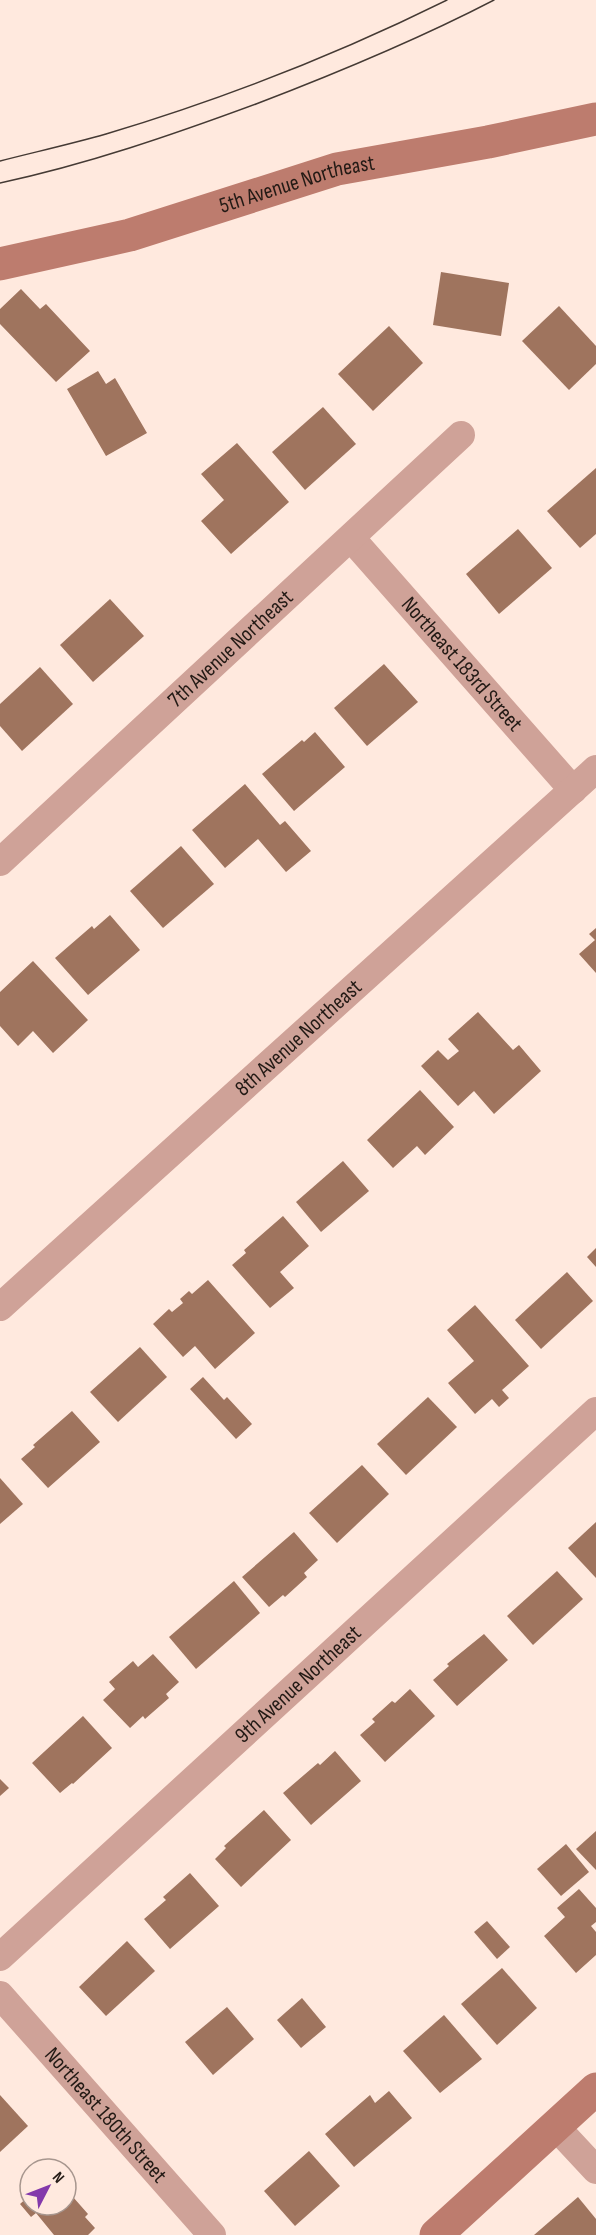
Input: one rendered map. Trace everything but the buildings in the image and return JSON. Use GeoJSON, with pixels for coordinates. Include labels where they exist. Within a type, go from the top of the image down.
{"type":"FeatureCollection","features":[{"type":"Feature","properties":{"kind":"street","name":"5th Avenue Northeast"},"geometry":{"type":"LineString","coordinates":[[0,264],[130,236],[337,169],[488,142],[596,119]]}},
{"type":"Feature","properties":{"kind":"street","name":"7th Avenue Northeast"},"geometry":{"type":"LineString","coordinates":[[0,862],[461,435]]}},
{"type":"Feature","properties":{"kind":"street","name":"Northeast 183rd Street"},"geometry":{"type":"LineString","coordinates":[[351,538],[573,790]]}},
{"type":"Feature","properties":{"kind":"street","name":"8th Avenue Northeast"},"geometry":{"type":"LineString","coordinates":[[0,1307],[596,769]]}},
{"type":"Feature","properties":{"kind":"street","name":"9th Avenue Northeast"},"geometry":{"type":"LineString","coordinates":[[0,1957],[596,1411]]}},
{"type":"Feature","properties":{"kind":"street","name":"Northeast 180th Street"},"geometry":{"type":"LineString","coordinates":[[0,1995],[212,2235]]}},
{"type":"Feature","properties":{"kind":"street"},"geometry":{"type":"LineString","coordinates":[[436,2235],[596,2089]]}},
{"type":"Feature","properties":{"kind":"street"},"geometry":{"type":"LineString","coordinates":[[555,2126],[596,2170]]}},
{"type":"Feature","properties":{"kind":"tram line"},"geometry":{"type":"LineString","coordinates":[[0,161],[106,134],[193,106],[322,57],[447,0]]}},
{"type":"Feature","properties":{"kind":"tram line"},"geometry":{"type":"LineString","coordinates":[[0,183],[130,148],[256,104],[436,29],[494,0]]}}]}
